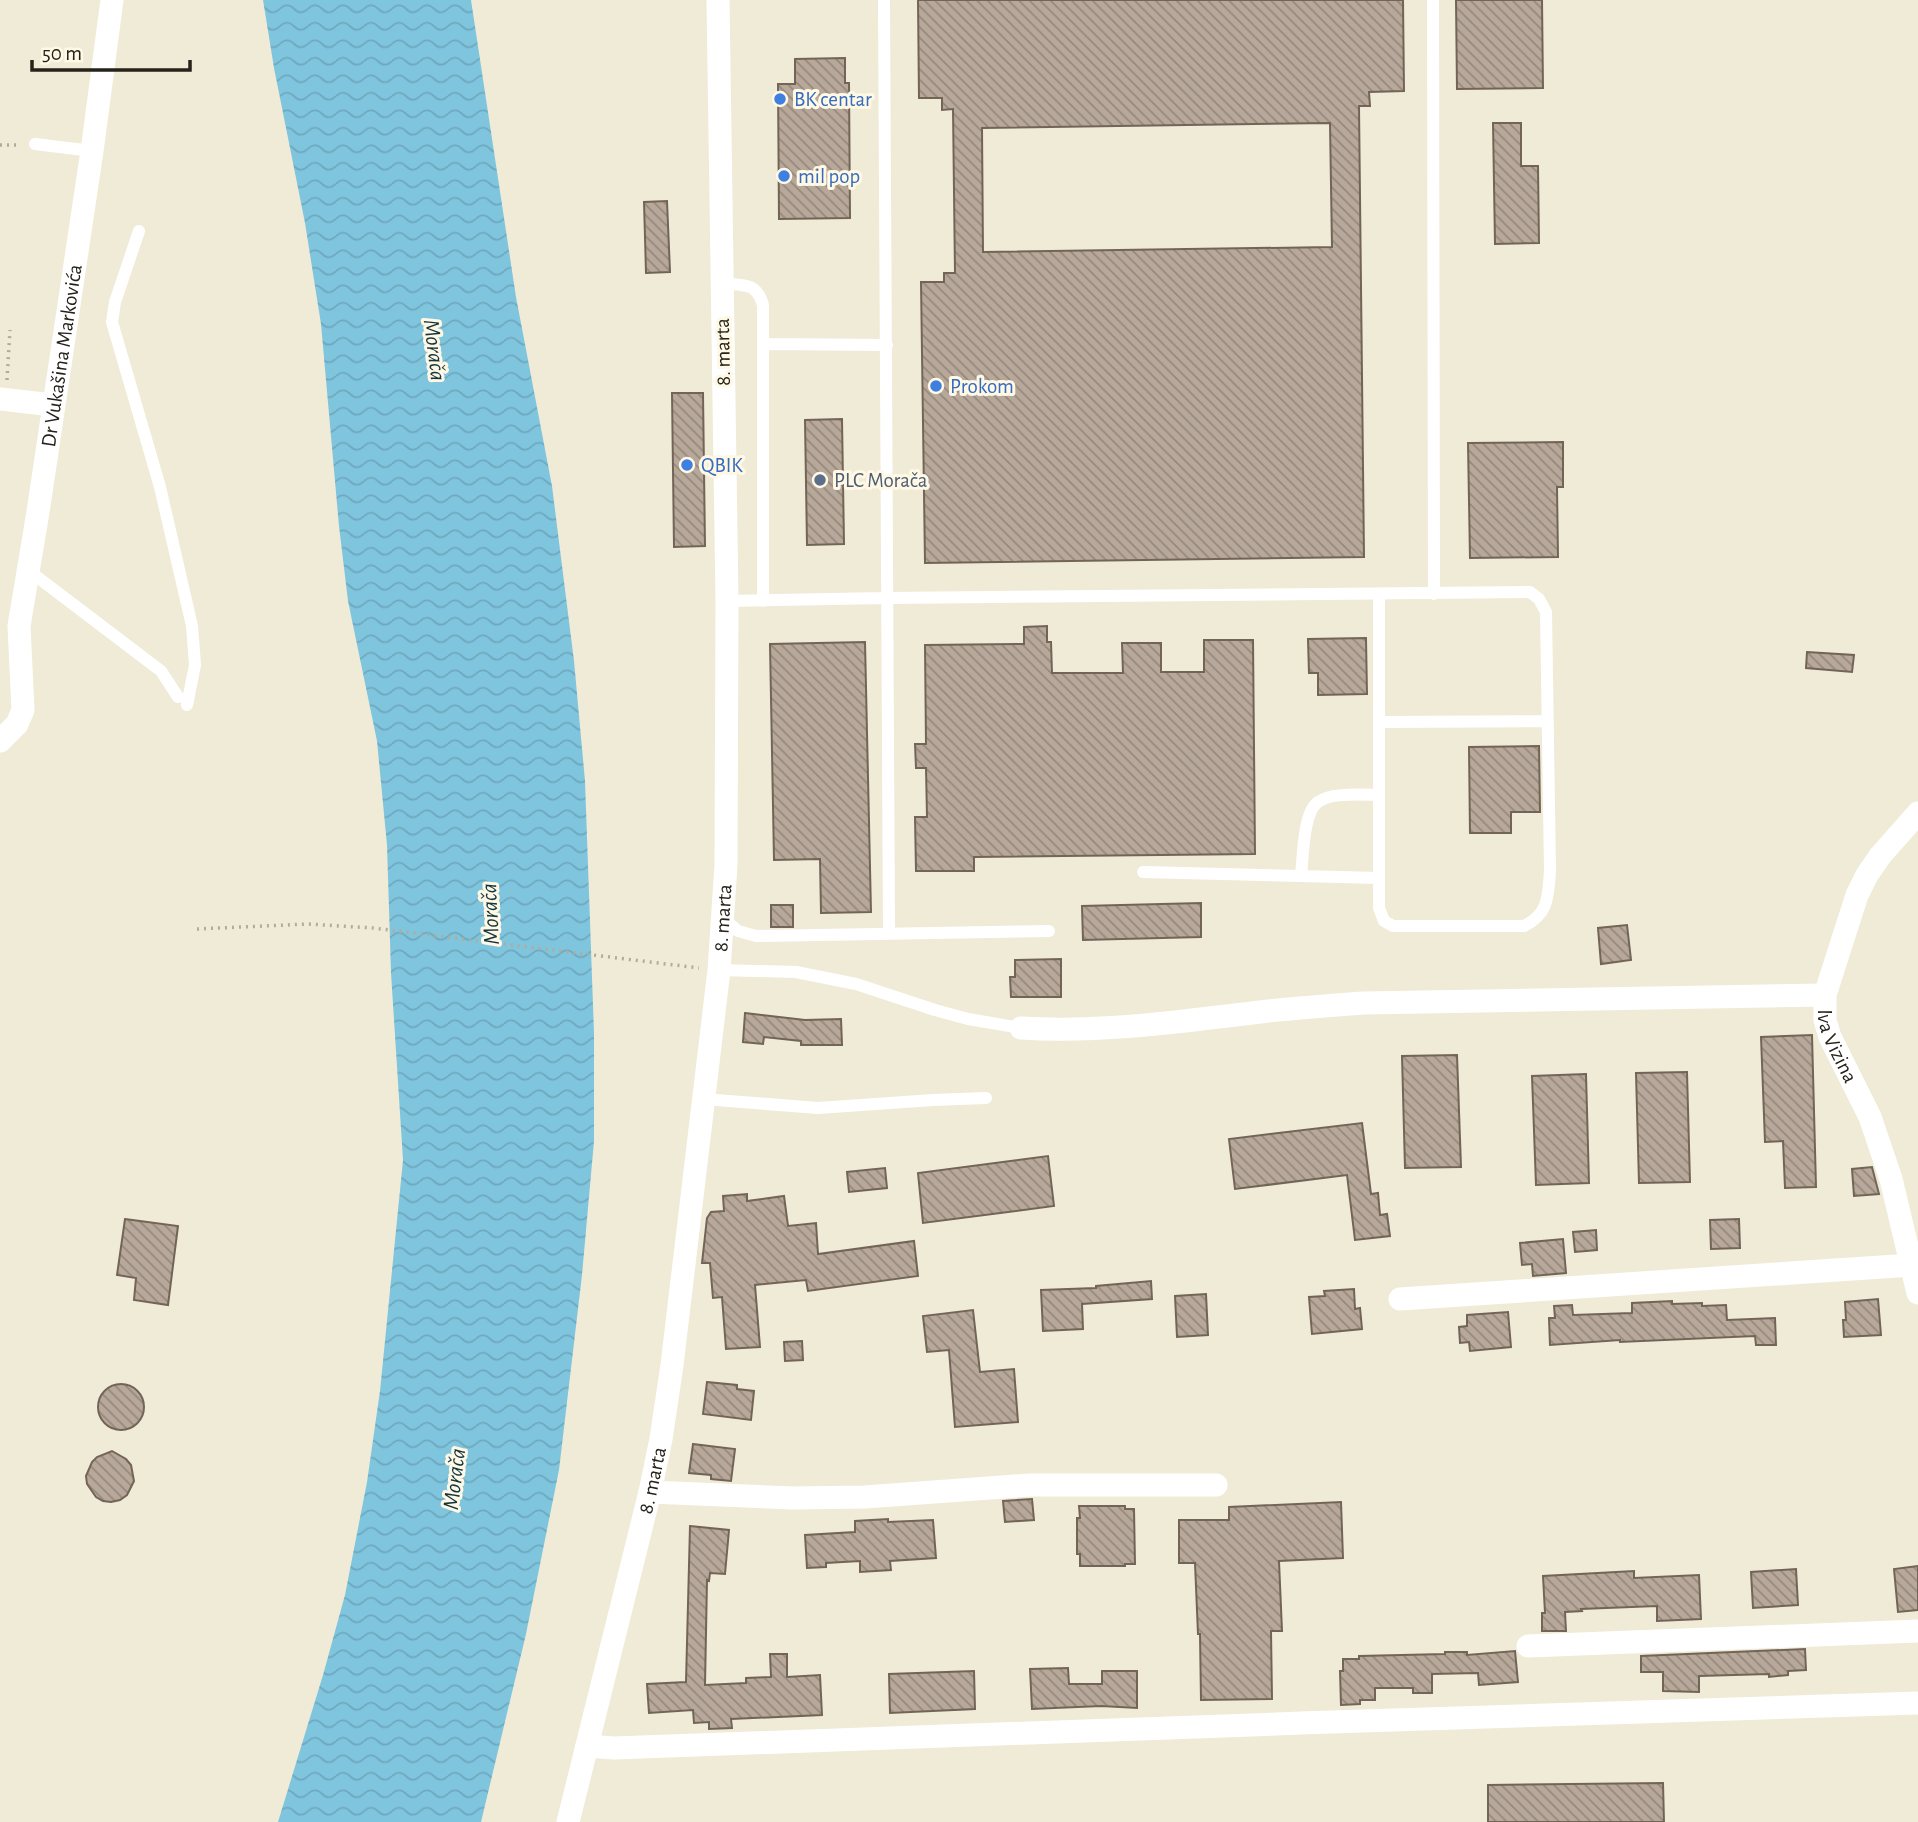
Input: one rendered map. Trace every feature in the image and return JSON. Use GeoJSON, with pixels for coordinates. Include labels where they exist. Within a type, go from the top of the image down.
{"type":"FeatureCollection","features":[{"type":"Feature","properties":{"kind":"street","name":"Dr Vukašina Markovića"},"geometry":{"type":"LineString","coordinates":[[0,741],[17,724],[23,710],[19,626],[92,151],[112,0]]}},
{"type":"Feature","properties":{"kind":"street","name":"8. marta"},"geometry":{"type":"LineString","coordinates":[[568,1822],[661,1439],[719,970],[726,865],[727,601],[718,0]]}},
{"type":"Feature","properties":{"kind":"street"},"geometry":{"type":"LineString","coordinates":[[0,399],[53,405]]}},
{"type":"Feature","properties":{"kind":"street","name":"Iva Vizina"},"geometry":{"type":"LineString","coordinates":[[1918,813],[1867,875],[1857,895],[1825,995],[1825,1020],[1829,1037],[1871,1118],[1891,1179],[1918,1293]]}},
{"type":"Feature","properties":{"kind":"street"},"geometry":{"type":"LineString","coordinates":[[1021,1028],[1091,1030],[1364,1003],[1825,995]]}},
{"type":"Feature","properties":{"kind":"street"},"geometry":{"type":"LineString","coordinates":[[1400,1299],[1912,1265]]}},
{"type":"Feature","properties":{"kind":"street"},"geometry":{"type":"LineString","coordinates":[[650,1492],[792,1498],[879,1496],[1030,1485],[1216,1485]]}},
{"type":"Feature","properties":{"kind":"street"},"geometry":{"type":"LineString","coordinates":[[1528,1646],[1918,1631]]}},
{"type":"Feature","properties":{"kind":"street"},"geometry":{"type":"LineString","coordinates":[[587,1746],[642,1747],[1536,1714],[1918,1703]]}},
{"type":"Feature","properties":{"kind":"lane"},"geometry":{"type":"LineString","coordinates":[[884,0],[889,932]]}},
{"type":"Feature","properties":{"kind":"lane"},"geometry":{"type":"LineString","coordinates":[[1433,0],[1434,593]]}},
{"type":"Feature","properties":{"kind":"lane"},"geometry":{"type":"LineString","coordinates":[[35,144],[92,151]]}},
{"type":"Feature","properties":{"kind":"lane"},"geometry":{"type":"LineString","coordinates":[[28,570],[161,671],[183,701],[195,665],[192,626],[160,487],[112,321],[139,232]]}},
{"type":"Feature","properties":{"kind":"lane"},"geometry":{"type":"LineString","coordinates":[[722,283],[751,287],[759,293],[763,305],[763,601]]}},
{"type":"Feature","properties":{"kind":"lane"},"geometry":{"type":"LineString","coordinates":[[765,344],[887,345]]}},
{"type":"Feature","properties":{"kind":"lane"},"geometry":{"type":"LineString","coordinates":[[727,601],[886,597],[1530,592],[1539,599],[1546,612],[1550,871],[1544,911],[1536,920],[1524,926],[1393,926],[1384,921],[1379,908],[1378,594]]}},
{"type":"Feature","properties":{"kind":"lane"},"geometry":{"type":"LineString","coordinates":[[1379,722],[1548,721]]}},
{"type":"Feature","properties":{"kind":"lane"},"geometry":{"type":"LineString","coordinates":[[1301,876],[1308,815],[1318,802],[1334,796],[1379,794]]}},
{"type":"Feature","properties":{"kind":"lane"},"geometry":{"type":"LineString","coordinates":[[1143,872],[1379,878]]}},
{"type":"Feature","properties":{"kind":"lane"},"geometry":{"type":"LineString","coordinates":[[722,918],[738,932],[755,936],[1049,931]]}},
{"type":"Feature","properties":{"kind":"lane"},"geometry":{"type":"LineString","coordinates":[[719,970],[796,972],[856,984],[968,1019],[1021,1028]]}},
{"type":"Feature","properties":{"kind":"lane"},"geometry":{"type":"LineString","coordinates":[[703,1098],[818,1108],[986,1098]]}},
{"type":"Feature","properties":{"kind":"path"},"geometry":{"type":"LineString","coordinates":[[197,929],[308,924],[373,928],[719,970]]}},
{"type":"Feature","properties":{"kind":"water","name":"Morača"},"geometry":{"type":"Polygon","coordinates":[[[263,0],[471,0],[516,297],[552,486],[574,661],[585,781],[594,1033],[594,1141],[582,1275],[559,1470],[526,1634],[481,1822],[278,1822],[345,1595],[367,1482],[380,1391],[403,1160],[391,973],[387,845],[377,741],[348,601],[321,324],[263,0]]]}},
{"type":"Feature","properties":{"kind":"building"},"geometry":{"type":"Polygon","coordinates":[[[918,0],[1403,0],[1404,91],[1369,92],[1370,106],[1359,106],[1364,557],[925,563],[921,282],[944,282],[944,273],[955,273],[953,109],[942,110],[942,98],[919,98],[918,0]],[[1330,123],[982,128],[983,252],[1332,247],[1330,123]]]}},
{"type":"Feature","properties":{"kind":"building"},"geometry":{"type":"Polygon","coordinates":[[[1456,0],[1542,0],[1543,88],[1457,89],[1456,0]]]}},
{"type":"Feature","properties":{"kind":"building"},"geometry":{"type":"Polygon","coordinates":[[[845,58],[845,83],[849,83],[850,218],[779,219],[778,84],[795,84],[795,59],[845,58]]]}},
{"type":"Feature","properties":{"kind":"building"},"geometry":{"type":"Polygon","coordinates":[[[1493,123],[1521,123],[1521,166],[1538,166],[1539,243],[1495,244],[1493,123]]]}},
{"type":"Feature","properties":{"kind":"building"},"geometry":{"type":"Polygon","coordinates":[[[667,201],[670,272],[646,273],[644,202],[667,201]]]}},
{"type":"Feature","properties":{"kind":"building"},"geometry":{"type":"Polygon","coordinates":[[[672,393],[703,393],[705,546],[674,547],[672,393]]]}},
{"type":"Feature","properties":{"kind":"building"},"geometry":{"type":"Polygon","coordinates":[[[842,419],[844,544],[807,545],[805,420],[842,419]]]}},
{"type":"Feature","properties":{"kind":"building"},"geometry":{"type":"Polygon","coordinates":[[[1563,442],[1563,487],[1557,487],[1558,557],[1470,558],[1468,443],[1563,442]]]}},
{"type":"Feature","properties":{"kind":"building"},"geometry":{"type":"Polygon","coordinates":[[[1047,626],[1047,642],[1051,642],[1052,673],[1123,673],[1122,643],[1161,643],[1161,672],[1204,672],[1204,640],[1253,640],[1255,854],[974,857],[974,871],[916,871],[915,817],[927,817],[926,768],[916,768],[915,744],[926,744],[925,645],[1024,644],[1024,627],[1047,626]]]}},
{"type":"Feature","properties":{"kind":"building"},"geometry":{"type":"Polygon","coordinates":[[[1366,638],[1367,694],[1318,695],[1318,673],[1309,673],[1308,639],[1366,638]]]}},
{"type":"Feature","properties":{"kind":"building"},"geometry":{"type":"Polygon","coordinates":[[[865,642],[871,912],[821,913],[820,859],[774,860],[770,644],[865,642]]]}},
{"type":"Feature","properties":{"kind":"building"},"geometry":{"type":"Polygon","coordinates":[[[1807,652],[1854,655],[1852,672],[1806,668],[1807,652]]]}},
{"type":"Feature","properties":{"kind":"building"},"geometry":{"type":"Polygon","coordinates":[[[1539,746],[1540,812],[1511,812],[1511,833],[1470,833],[1469,747],[1539,746]]]}},
{"type":"Feature","properties":{"kind":"building"},"geometry":{"type":"Polygon","coordinates":[[[1201,903],[1201,937],[1083,940],[1082,906],[1201,903]]]}},
{"type":"Feature","properties":{"kind":"building"},"geometry":{"type":"Polygon","coordinates":[[[771,905],[793,905],[793,927],[771,927],[771,905]]]}},
{"type":"Feature","properties":{"kind":"building"},"geometry":{"type":"Polygon","coordinates":[[[1627,925],[1631,960],[1601,964],[1598,928],[1627,925]]]}},
{"type":"Feature","properties":{"kind":"building"},"geometry":{"type":"Polygon","coordinates":[[[1061,959],[1061,997],[1011,997],[1010,977],[1015,977],[1015,960],[1061,959]]]}},
{"type":"Feature","properties":{"kind":"building"},"geometry":{"type":"Polygon","coordinates":[[[745,1013],[805,1020],[841,1019],[842,1045],[801,1045],[801,1041],[764,1037],[763,1044],[743,1042],[745,1013]]]}},
{"type":"Feature","properties":{"kind":"building"},"geometry":{"type":"Polygon","coordinates":[[[1812,1035],[1816,1187],[1785,1188],[1783,1141],[1765,1142],[1761,1037],[1812,1035]]]}},
{"type":"Feature","properties":{"kind":"building"},"geometry":{"type":"Polygon","coordinates":[[[1457,1055],[1461,1167],[1405,1168],[1402,1056],[1457,1055]]]}},
{"type":"Feature","properties":{"kind":"building"},"geometry":{"type":"Polygon","coordinates":[[[1687,1072],[1690,1182],[1639,1183],[1636,1073],[1687,1072]]]}},
{"type":"Feature","properties":{"kind":"building"},"geometry":{"type":"Polygon","coordinates":[[[1586,1074],[1589,1183],[1536,1185],[1532,1076],[1586,1074]]]}},
{"type":"Feature","properties":{"kind":"building"},"geometry":{"type":"Polygon","coordinates":[[[1362,1123],[1371,1194],[1378,1193],[1380,1215],[1387,1214],[1390,1236],[1355,1240],[1347,1175],[1235,1189],[1229,1139],[1362,1123]]]}},
{"type":"Feature","properties":{"kind":"building"},"geometry":{"type":"Polygon","coordinates":[[[1048,1156],[1054,1206],[923,1223],[918,1173],[1048,1156]]]}},
{"type":"Feature","properties":{"kind":"building"},"geometry":{"type":"Polygon","coordinates":[[[1872,1167],[1879,1194],[1854,1196],[1852,1169],[1872,1167]]]}},
{"type":"Feature","properties":{"kind":"building"},"geometry":{"type":"Polygon","coordinates":[[[885,1168],[887,1188],[849,1192],[847,1172],[885,1168]]]}},
{"type":"Feature","properties":{"kind":"building"},"geometry":{"type":"Polygon","coordinates":[[[747,1194],[747,1201],[784,1196],[788,1226],[816,1223],[818,1254],[914,1241],[918,1276],[808,1291],[806,1280],[755,1285],[760,1347],[726,1349],[722,1297],[713,1298],[710,1263],[702,1263],[707,1218],[711,1212],[724,1211],[723,1196],[747,1194]]]}},
{"type":"Feature","properties":{"kind":"building"},"geometry":{"type":"Polygon","coordinates":[[[125,1219],[178,1226],[168,1305],[134,1300],[136,1278],[117,1275],[125,1219]]]}},
{"type":"Feature","properties":{"kind":"building"},"geometry":{"type":"Polygon","coordinates":[[[1739,1219],[1740,1248],[1711,1249],[1710,1220],[1739,1219]]]}},
{"type":"Feature","properties":{"kind":"building"},"geometry":{"type":"Polygon","coordinates":[[[1596,1230],[1597,1250],[1575,1252],[1573,1232],[1596,1230]]]}},
{"type":"Feature","properties":{"kind":"building"},"geometry":{"type":"Polygon","coordinates":[[[1563,1239],[1566,1273],[1533,1276],[1532,1264],[1522,1265],[1520,1243],[1563,1239]]]}},
{"type":"Feature","properties":{"kind":"building"},"geometry":{"type":"Polygon","coordinates":[[[1151,1281],[1152,1299],[1082,1304],[1083,1329],[1043,1331],[1041,1290],[1096,1288],[1151,1281]]]}},
{"type":"Feature","properties":{"kind":"building"},"geometry":{"type":"Polygon","coordinates":[[[1354,1289],[1355,1309],[1360,1308],[1362,1329],[1312,1334],[1309,1297],[1325,1296],[1324,1291],[1354,1289]]]}},
{"type":"Feature","properties":{"kind":"building"},"geometry":{"type":"Polygon","coordinates":[[[1206,1294],[1208,1335],[1177,1337],[1175,1296],[1206,1294]]]}},
{"type":"Feature","properties":{"kind":"building"},"geometry":{"type":"Polygon","coordinates":[[[1878,1299],[1881,1335],[1844,1337],[1845,1302],[1878,1299]]]}},
{"type":"Feature","properties":{"kind":"building"},"geometry":{"type":"Polygon","coordinates":[[[1672,1301],[1672,1304],[1726,1305],[1727,1320],[1775,1318],[1776,1345],[1756,1345],[1755,1336],[1550,1345],[1549,1318],[1555,1318],[1554,1306],[1572,1305],[1573,1315],[1632,1313],[1632,1303],[1672,1301]]]}},
{"type":"Feature","properties":{"kind":"building"},"geometry":{"type":"Polygon","coordinates":[[[973,1310],[980,1372],[1014,1369],[1018,1422],[955,1427],[949,1350],[927,1352],[923,1316],[973,1310]]]}},
{"type":"Feature","properties":{"kind":"building"},"geometry":{"type":"Polygon","coordinates":[[[1508,1312],[1511,1347],[1470,1351],[1469,1342],[1460,1343],[1459,1327],[1467,1326],[1467,1315],[1508,1312]]]}},
{"type":"Feature","properties":{"kind":"building"},"geometry":{"type":"Polygon","coordinates":[[[802,1341],[803,1360],[785,1361],[784,1342],[802,1341]]]}},
{"type":"Feature","properties":{"kind":"building"},"geometry":{"type":"Polygon","coordinates":[[[707,1382],[737,1385],[737,1389],[754,1391],[751,1420],[703,1414],[707,1382]]]}},
{"type":"Feature","properties":{"kind":"building"},"geometry":{"type":"Polygon","coordinates":[[[121,1384],[137,1391],[144,1407],[137,1423],[121,1430],[105,1423],[98,1407],[105,1391],[121,1384]]]}},
{"type":"Feature","properties":{"kind":"building"},"geometry":{"type":"Polygon","coordinates":[[[693,1444],[735,1449],[731,1481],[711,1479],[711,1475],[689,1473],[693,1444]]]}},
{"type":"Feature","properties":{"kind":"building"},"geometry":{"type":"Polygon","coordinates":[[[112,1451],[131,1465],[134,1481],[127,1495],[111,1502],[96,1497],[87,1484],[86,1476],[97,1457],[112,1451]]]}},
{"type":"Feature","properties":{"kind":"building"},"geometry":{"type":"Polygon","coordinates":[[[1032,1499],[1034,1520],[1005,1522],[1003,1501],[1032,1499]]]}},
{"type":"Feature","properties":{"kind":"building"},"geometry":{"type":"Polygon","coordinates":[[[1341,1502],[1343,1558],[1279,1561],[1282,1631],[1271,1631],[1272,1699],[1201,1700],[1195,1563],[1179,1563],[1179,1520],[1229,1520],[1229,1507],[1341,1502]]]}},
{"type":"Feature","properties":{"kind":"building"},"geometry":{"type":"Polygon","coordinates":[[[1079,1506],[1125,1506],[1125,1509],[1134,1509],[1135,1564],[1080,1566],[1080,1554],[1077,1554],[1079,1506]]]}},
{"type":"Feature","properties":{"kind":"building"},"geometry":{"type":"Polygon","coordinates":[[[888,1519],[888,1522],[933,1520],[936,1558],[890,1561],[891,1570],[860,1572],[860,1561],[826,1563],[826,1567],[807,1568],[805,1535],[855,1532],[855,1521],[888,1519]]]}},
{"type":"Feature","properties":{"kind":"building"},"geometry":{"type":"Polygon","coordinates":[[[690,1526],[729,1530],[725,1574],[710,1573],[709,1581],[707,1580],[705,1685],[746,1683],[746,1678],[771,1677],[770,1654],[787,1654],[787,1677],[820,1675],[822,1715],[731,1719],[732,1728],[709,1729],[709,1722],[694,1723],[693,1710],[649,1713],[647,1684],[686,1682],[690,1526]]]}},
{"type":"Feature","properties":{"kind":"building"},"geometry":{"type":"Polygon","coordinates":[[[1918,1566],[1918,1610],[1898,1612],[1894,1569],[1918,1566]]]}},
{"type":"Feature","properties":{"kind":"building"},"geometry":{"type":"Polygon","coordinates":[[[1796,1569],[1798,1605],[1753,1608],[1751,1572],[1796,1569]]]}},
{"type":"Feature","properties":{"kind":"building"},"geometry":{"type":"Polygon","coordinates":[[[1634,1571],[1634,1578],[1699,1575],[1701,1619],[1657,1621],[1657,1606],[1581,1609],[1582,1611],[1565,1612],[1566,1631],[1542,1631],[1542,1613],[1545,1613],[1543,1576],[1634,1571]]]}},
{"type":"Feature","properties":{"kind":"building"},"geometry":{"type":"Polygon","coordinates":[[[1805,1649],[1806,1670],[1788,1671],[1788,1675],[1769,1677],[1769,1674],[1699,1676],[1699,1692],[1663,1691],[1663,1672],[1641,1672],[1641,1656],[1805,1649]]]}},
{"type":"Feature","properties":{"kind":"building"},"geometry":{"type":"Polygon","coordinates":[[[1515,1651],[1518,1682],[1479,1685],[1478,1673],[1432,1674],[1432,1693],[1413,1693],[1413,1688],[1375,1688],[1375,1700],[1360,1700],[1360,1704],[1341,1705],[1340,1671],[1343,1671],[1343,1659],[1445,1652],[1467,1652],[1467,1655],[1515,1651]]]}},
{"type":"Feature","properties":{"kind":"building"},"geometry":{"type":"Polygon","coordinates":[[[1068,1668],[1069,1684],[1102,1684],[1102,1671],[1137,1671],[1137,1708],[1101,1706],[1032,1709],[1030,1669],[1068,1668]]]}},
{"type":"Feature","properties":{"kind":"building"},"geometry":{"type":"Polygon","coordinates":[[[974,1671],[975,1709],[890,1713],[889,1674],[974,1671]]]}},
{"type":"Feature","properties":{"kind":"building"},"geometry":{"type":"Polygon","coordinates":[[[1663,1783],[1664,1822],[1488,1822],[1488,1785],[1663,1783]]]}},
{"type":"Feature","properties":{"kind":"place","name":"BK centar"},"geometry":{"type":"Point","coordinates":[780,99]}},
{"type":"Feature","properties":{"kind":"place","name":"mil pop"},"geometry":{"type":"Point","coordinates":[784,176]}},
{"type":"Feature","properties":{"kind":"place","name":"Prokom"},"geometry":{"type":"Point","coordinates":[936,386]}},
{"type":"Feature","properties":{"kind":"place","name":"QBIK"},"geometry":{"type":"Point","coordinates":[687,465]}},
{"type":"Feature","properties":{"kind":"place","name":"PLC Morača"},"geometry":{"type":"Point","coordinates":[820,480]}}]}
